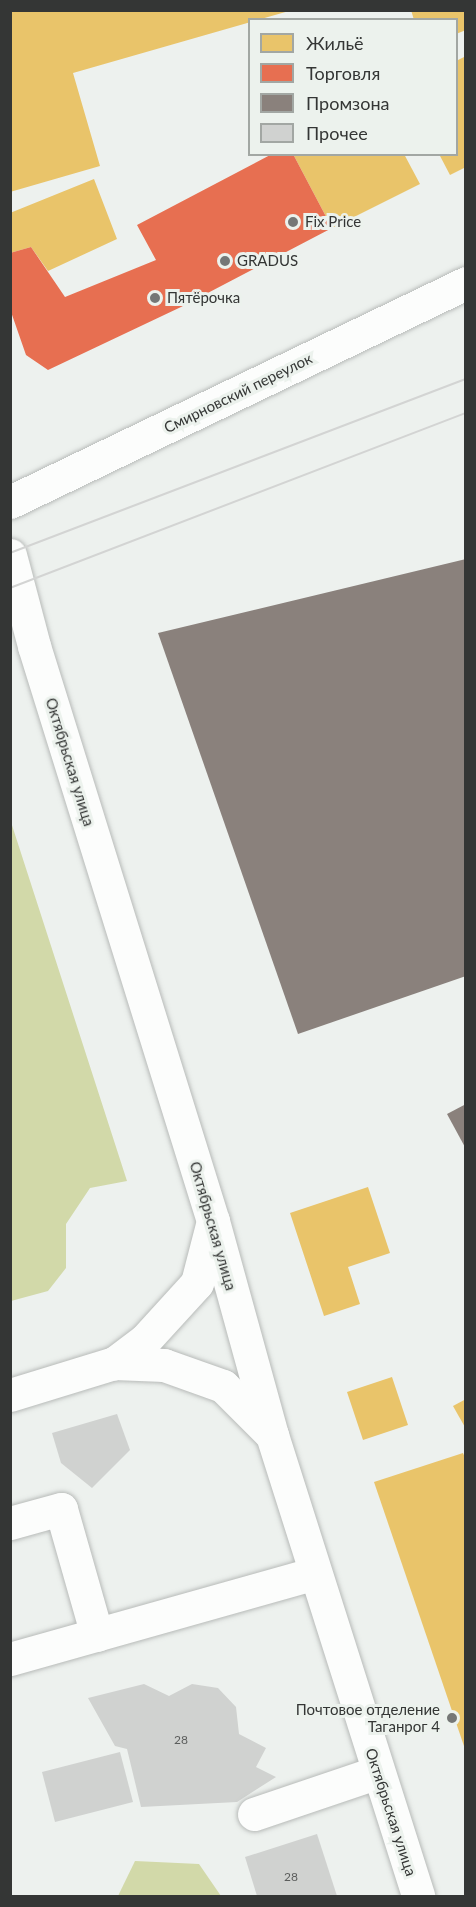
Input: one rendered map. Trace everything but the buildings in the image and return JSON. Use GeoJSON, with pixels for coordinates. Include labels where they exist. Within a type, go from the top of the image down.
{"type":"FeatureCollection","features":[{"type":"Feature","properties":{"kind":"main road","name":"Смирновский переулок"},"geometry":{"type":"LineString","coordinates":[[10,502],[465,283]]}},
{"type":"Feature","properties":{"kind":"main road","name":"Октябрьская улица"},"geometry":{"type":"LineString","coordinates":[[10,555],[34,646],[213,1221],[272,1435],[418,1896]]}},
{"type":"Feature","properties":{"kind":"main road"},"geometry":{"type":"LineString","coordinates":[[114,1364],[145,1340],[197,1282],[213,1221]]}},
{"type":"Feature","properties":{"kind":"main road"},"geometry":{"type":"LineString","coordinates":[[10,1395],[114,1364],[164,1365],[223,1386],[272,1435]]}},
{"type":"Feature","properties":{"kind":"main road"},"geometry":{"type":"LineString","coordinates":[[10,1523],[61,1509],[97,1635]]}},
{"type":"Feature","properties":{"kind":"main road"},"geometry":{"type":"LineString","coordinates":[[10,1659],[315,1573]]}},
{"type":"Feature","properties":{"kind":"main road"},"geometry":{"type":"LineString","coordinates":[[254,1814],[378,1772]]}},
{"type":"Feature","properties":{"kind":"green space"},"geometry":{"type":"Polygon","coordinates":[[[10,819],[127,1181],[90,1188],[66,1224],[66,1268],[48,1291],[11,1301],[10,819]]]}},
{"type":"Feature","properties":{"kind":"green space"},"geometry":{"type":"Polygon","coordinates":[[[135,1861],[199,1864],[221,1896],[118,1896],[135,1861]]]}},
{"type":"Feature","properties":{"kind":"tram line"},"geometry":{"type":"LineString","coordinates":[[10,553],[466,379]]}},
{"type":"Feature","properties":{"kind":"tram line"},"geometry":{"type":"LineString","coordinates":[[10,588],[466,413]]}},
{"type":"Feature","properties":{"kind":"place","name":"Fix Price"},"geometry":{"type":"Point","coordinates":[293,222]}},
{"type":"Feature","properties":{"kind":"place","name":"GRADUS"},"geometry":{"type":"Point","coordinates":[225,261]}},
{"type":"Feature","properties":{"kind":"place","name":"Пятёрочка"},"geometry":{"type":"Point","coordinates":[155,298]}},
{"type":"Feature","properties":{"kind":"place","name":"Почтовое отделение Таганрог 4"},"geometry":{"type":"Point","coordinates":[452,1718]}}]}
